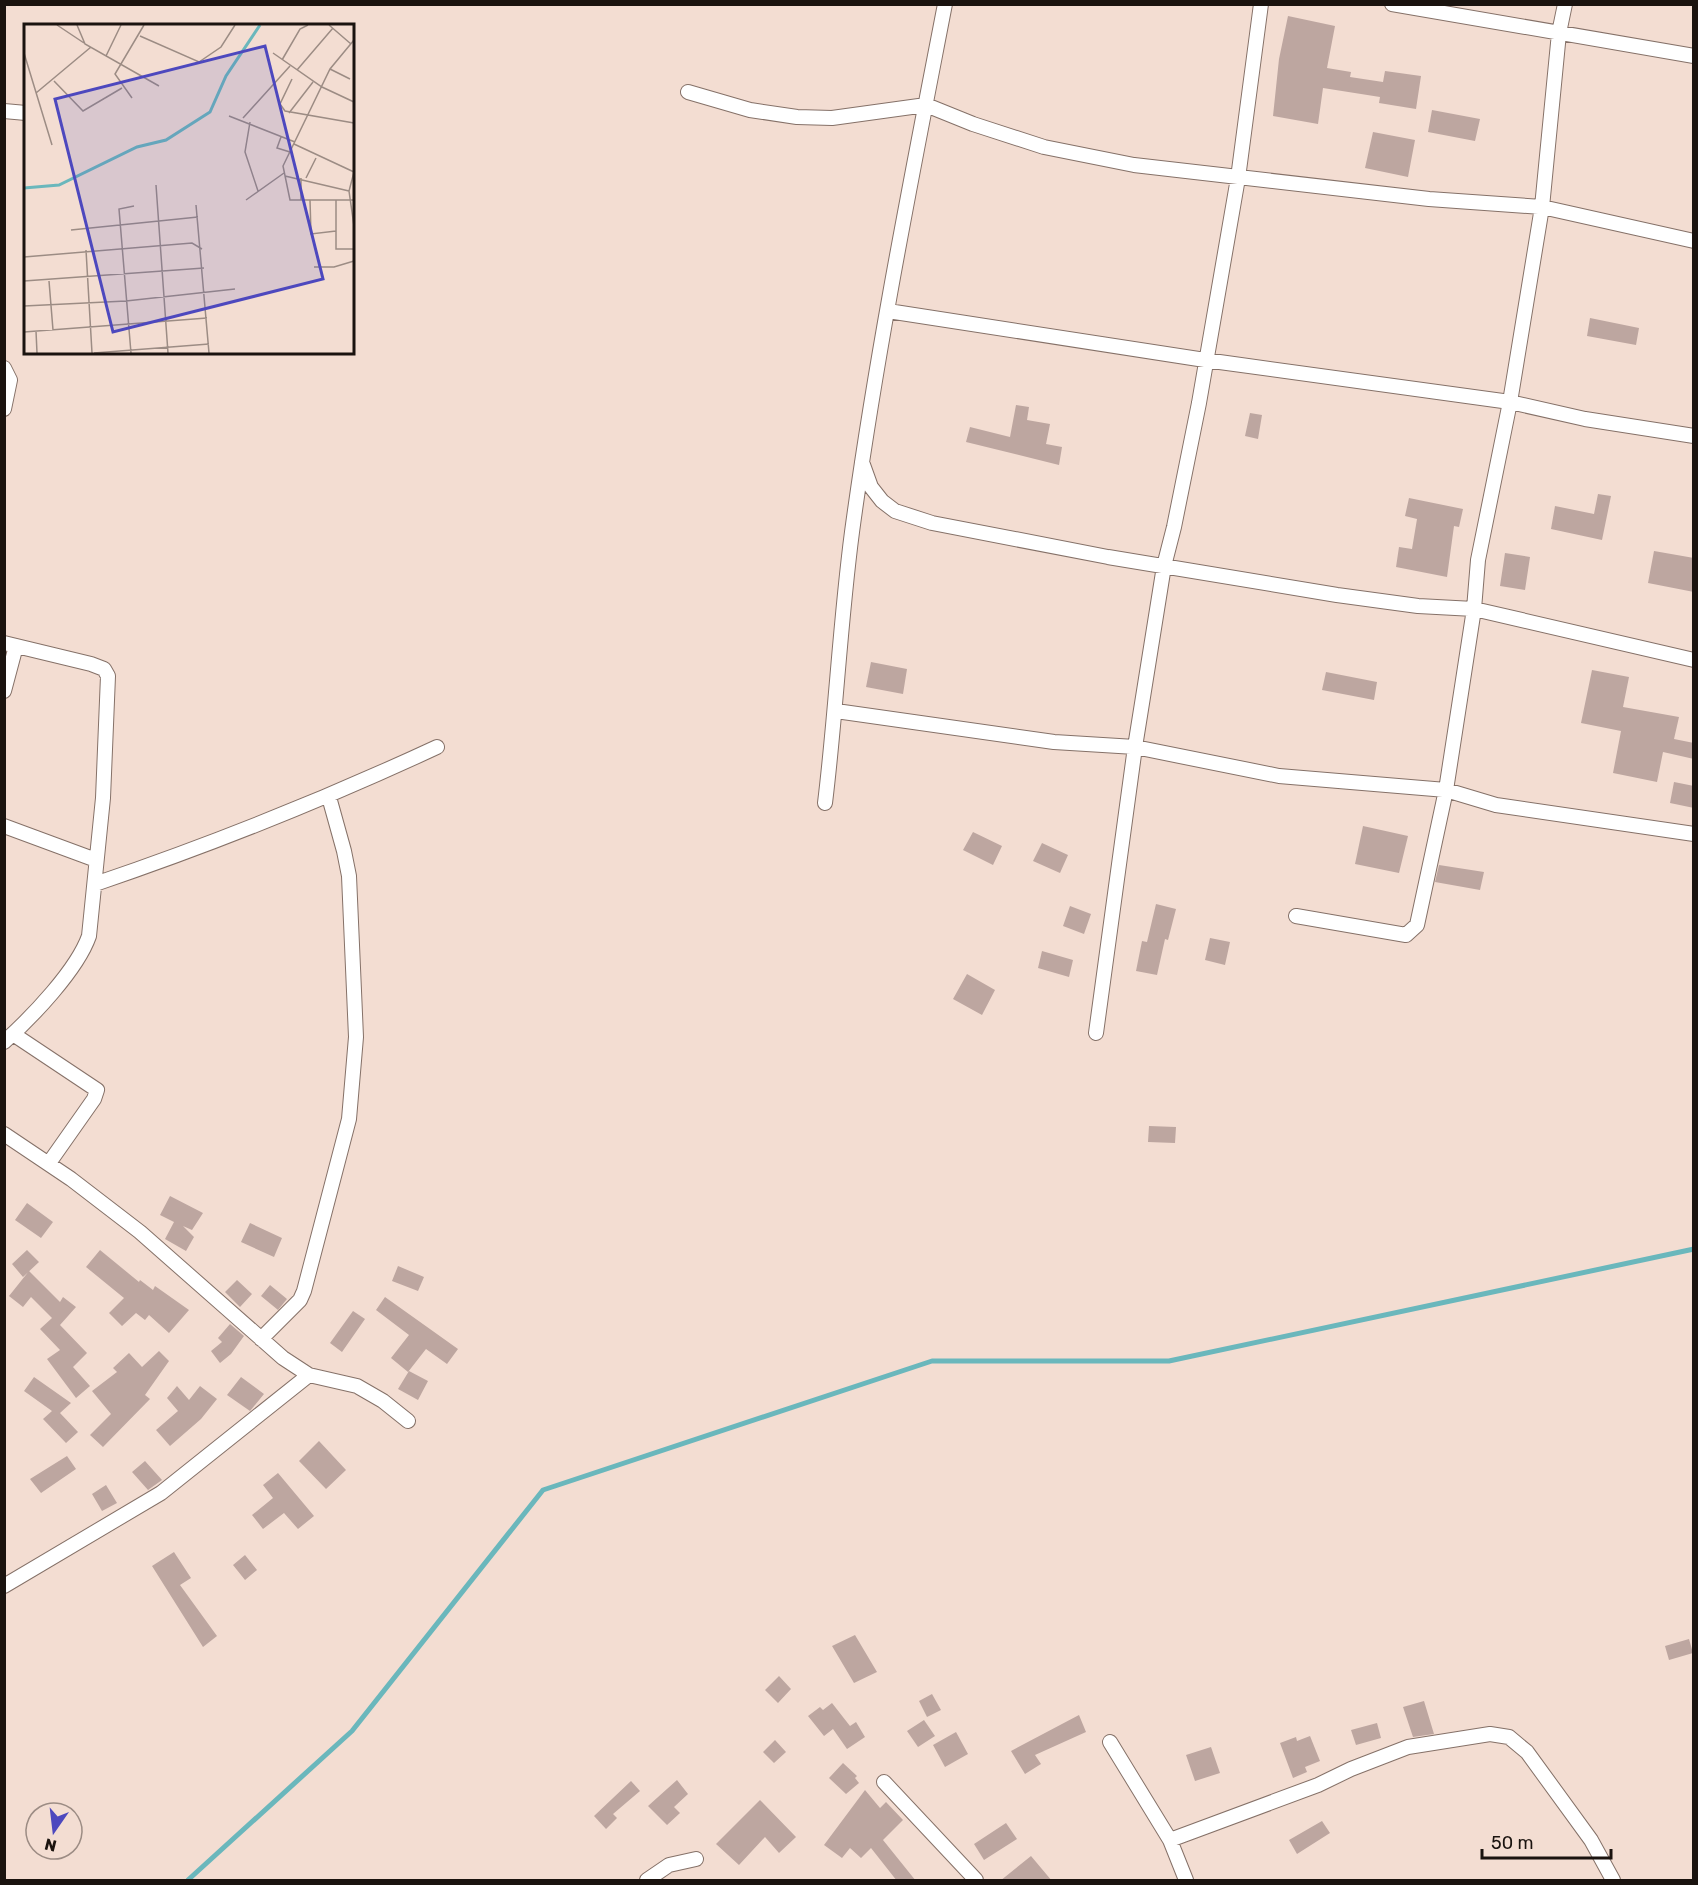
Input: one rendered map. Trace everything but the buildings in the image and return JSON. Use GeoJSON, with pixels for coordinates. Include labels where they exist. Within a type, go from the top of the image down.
{"type":"FeatureCollection","features":[{"type":"Feature","properties":{"kind":"street"},"geometry":{"type":"LineString","coordinates":[[825,803],[836,711],[840,623],[862,462],[945,4]]}},
{"type":"Feature","properties":{"kind":"street"},"geometry":{"type":"LineString","coordinates":[[1096,1033],[1135,747],[1164,566],[1174,527],[1238,178],[1261,4]]}},
{"type":"Feature","properties":{"kind":"street"},"geometry":{"type":"LineString","coordinates":[[1392,4],[1694,56]]}},
{"type":"Feature","properties":{"kind":"street"},"geometry":{"type":"LineString","coordinates":[[1296,916],[1406,935],[1417,925],[1446,790],[1474,609],[1478,560],[1510,402],[1542,207],[1559,33],[1565,4]]}},
{"type":"Feature","properties":{"kind":"street"},"geometry":{"type":"LineString","coordinates":[[688,92],[750,110],[797,117],[832,118],[926,105],[973,124],[1044,147],[1134,165],[1429,199],[1542,207],[1694,241]]}},
{"type":"Feature","properties":{"kind":"street"},"geometry":{"type":"LineString","coordinates":[[4,111],[24,113]]}},
{"type":"Feature","properties":{"kind":"street"},"geometry":{"type":"LineString","coordinates":[[888,311],[1205,360],[1510,402],[1585,419],[1694,436]]}},
{"type":"Feature","properties":{"kind":"street"},"geometry":{"type":"LineString","coordinates":[[4,368],[10,380],[4,409]]}},
{"type":"Feature","properties":{"kind":"street"},"geometry":{"type":"LineString","coordinates":[[862,462],[871,487],[882,501],[908,516],[1164,566],[1395,603],[1474,609],[1694,660]]}},
{"type":"Feature","properties":{"kind":"street"},"geometry":{"type":"LineString","coordinates":[[4,691],[10,644],[91,664],[104,669],[108,676],[107,742],[89,936],[83,951],[9,1038],[97,1090],[94,1099],[49,1163]]}},
{"type":"Feature","properties":{"kind":"street"},"geometry":{"type":"LineString","coordinates":[[836,711],[1054,742],[1135,747],[1279,776],[1446,790],[1519,809],[1694,834]]}},
{"type":"Feature","properties":{"kind":"street"},"geometry":{"type":"LineString","coordinates":[[95,884],[193,850],[329,797],[437,747]]}},
{"type":"Feature","properties":{"kind":"street"},"geometry":{"type":"LineString","coordinates":[[261,1339],[300,1300],[304,1291],[349,1119],[356,1037],[351,902],[345,851],[329,797]]}},
{"type":"Feature","properties":{"kind":"street"},"geometry":{"type":"LineString","coordinates":[[4,826],[96,860]]}},
{"type":"Feature","properties":{"kind":"street"},"geometry":{"type":"LineString","coordinates":[[4,1134],[49,1163],[140,1232],[261,1339],[309,1375],[357,1386],[383,1401],[408,1421]]}},
{"type":"Feature","properties":{"kind":"street"},"geometry":{"type":"LineString","coordinates":[[4,1586],[161,1493],[309,1375]]}},
{"type":"Feature","properties":{"kind":"street"},"geometry":{"type":"LineString","coordinates":[[1170,1840],[1318,1785],[1351,1769],[1408,1747],[1490,1734],[1509,1737],[1527,1752],[1591,1840],[1613,1881]]}},
{"type":"Feature","properties":{"kind":"street"},"geometry":{"type":"LineString","coordinates":[[1110,1742],[1170,1840],[1186,1881]]}},
{"type":"Feature","properties":{"kind":"street"},"geometry":{"type":"LineString","coordinates":[[884,1782],[976,1881]]}},
{"type":"Feature","properties":{"kind":"street"},"geometry":{"type":"LineString","coordinates":[[647,1881],[669,1864],[696,1859]]}},
{"type":"Feature","properties":{"kind":"waterway"},"geometry":{"type":"LineString","coordinates":[[188,1880],[352,1731],[543,1490],[932,1361],[1169,1361],[1694,1249]]}}]}
